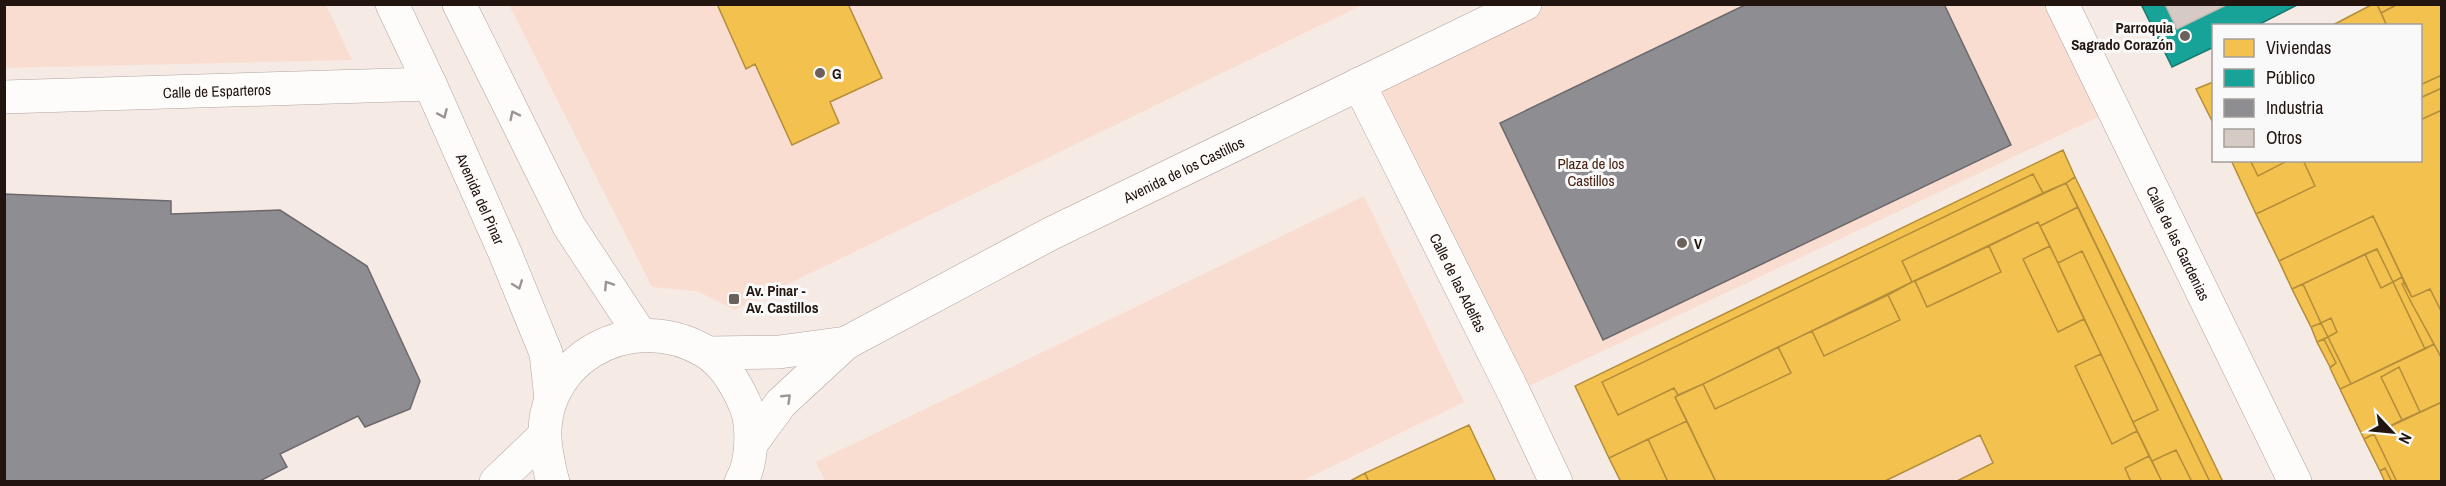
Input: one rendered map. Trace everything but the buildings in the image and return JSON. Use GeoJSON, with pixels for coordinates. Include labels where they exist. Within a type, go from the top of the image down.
{"type":"FeatureCollection","features":[{"type":"Feature","properties":{"kind":"street","name":"Avenida del Pinar"},"geometry":{"type":"LineString","coordinates":[[392,4],[505,253],[546,352],[551,399]]}},
{"type":"Feature","properties":{"kind":"street"},"geometry":{"type":"LineString","coordinates":[[459,4],[569,226],[640,334]]}},
{"type":"Feature","properties":{"kind":"street","name":"Avenida de los Castillos"},"geometry":{"type":"LineString","coordinates":[[751,444],[781,404],[846,344],[1050,234],[1525,4]]}},
{"type":"Feature","properties":{"kind":"street","name":"Calle de las Gardenias"},"geometry":{"type":"LineString","coordinates":[[2062,4],[2295,482]]}},
{"type":"Feature","properties":{"kind":"street","name":"Calle de Esparteros"},"geometry":{"type":"LineString","coordinates":[[4,97],[430,84]]}},
{"type":"Feature","properties":{"kind":"street","name":"Calle de las Adelfas"},"geometry":{"type":"LineString","coordinates":[[1359,84],[1509,382],[1556,482]]}},
{"type":"Feature","properties":{"kind":"street"},"geometry":{"type":"LineString","coordinates":[[553,482],[543,436],[551,399],[572,366],[602,344],[640,334],[676,338],[708,353],[734,381],[748,410],[751,444],[741,482]]}},
{"type":"Feature","properties":{"kind":"street","name":"Avenida de los Castillos"},"geometry":{"type":"LineString","coordinates":[[708,353],[779,352],[846,344]]}},
{"type":"Feature","properties":{"kind":"street"},"geometry":{"type":"LineString","coordinates":[[496,482],[543,436]]}},
{"type":"Feature","properties":{"kind":"green space","name":"Plaza de los Castillos"},"geometry":{"type":"Polygon","coordinates":[[[2062,4],[2113,110],[1514,393],[1359,84],[1525,5],[2062,4]]]}},
{"type":"Feature","properties":{"kind":"green space"},"geometry":{"type":"Polygon","coordinates":[[[4,5],[326,5],[352,60],[5,68],[4,5]]]}},
{"type":"Feature","properties":{"kind":"green space"},"geometry":{"type":"Polygon","coordinates":[[[509,5],[717,5],[746,68],[755,64],[792,145],[839,123],[830,102],[882,78],[848,5],[1362,5],[735,310],[697,291],[652,287],[509,5]]]}},
{"type":"Feature","properties":{"kind":"green space"},"geometry":{"type":"Polygon","coordinates":[[[1364,196],[1464,402],[1302,481],[825,481],[816,462],[1364,196]]]}},
{"type":"Feature","properties":{"kind":"green space"},"geometry":{"type":"Polygon","coordinates":[[[1980,435],[2002,481],[1883,482],[1980,435]]]}},
{"type":"Feature","properties":{"kind":"place","name":"Parroquia Sagrado Corazón"},"geometry":{"type":"Point","coordinates":[2185,36]}},
{"type":"Feature","properties":{"kind":"place","name":"G"},"geometry":{"type":"Point","coordinates":[820,73]}},
{"type":"Feature","properties":{"kind":"place","name":"V"},"geometry":{"type":"Point","coordinates":[1682,243]}},
{"type":"Feature","properties":{"kind":"place","name":"Av. Pinar - Av. Castillos"},"geometry":{"type":"Point","coordinates":[734,299]}}]}
